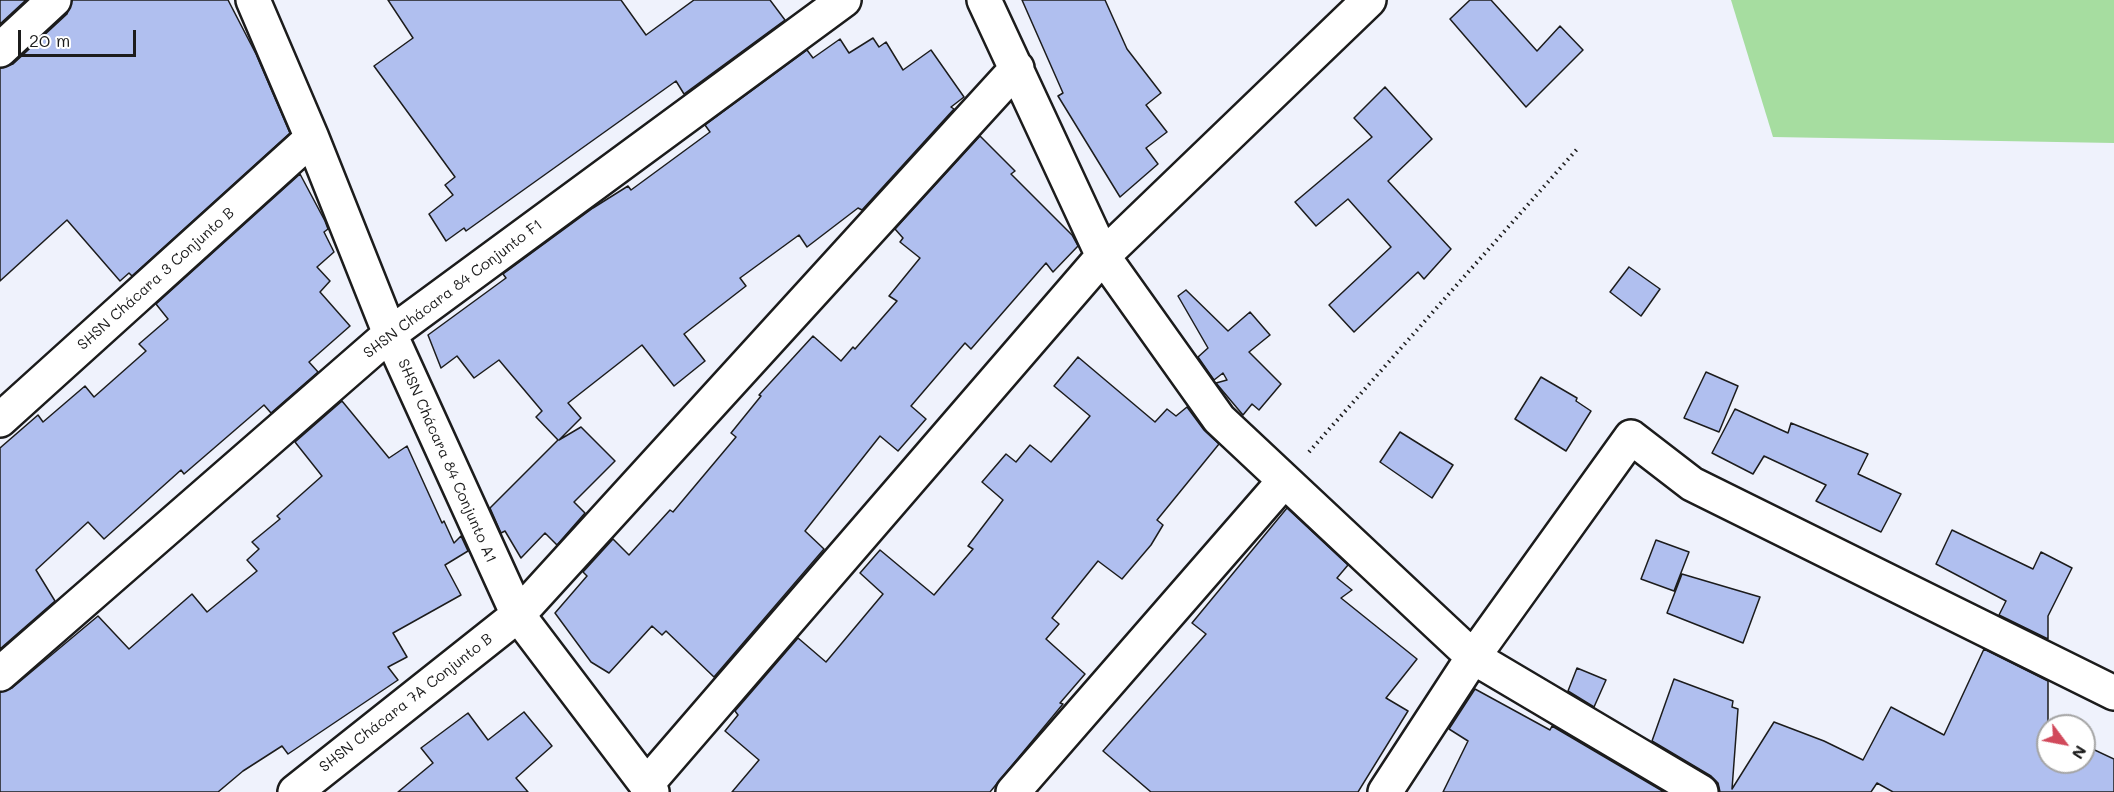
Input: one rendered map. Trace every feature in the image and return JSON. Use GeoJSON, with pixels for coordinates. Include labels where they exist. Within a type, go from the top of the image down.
{"type":"FeatureCollection","features":[{"type":"Feature","properties":{"kind":"street"},"geometry":{"type":"LineString","coordinates":[[0,50],[54,0]]}},
{"type":"Feature","properties":{"kind":"street","name":"SHSN Chácara 84 Conjunto A1"},"geometry":{"type":"LineString","coordinates":[[253,0],[312,138],[390,333],[518,615],[649,788]]}},
{"type":"Feature","properties":{"kind":"street","name":"SHSN Chácara 84 Conjunto F1"},"geometry":{"type":"LineString","coordinates":[[0,674],[390,333],[844,0]]}},
{"type":"Feature","properties":{"kind":"street"},"geometry":{"type":"LineString","coordinates":[[984,0],[1103,256],[1219,419],[1473,657],[1701,792]]}},
{"type":"Feature","properties":{"kind":"street"},"geometry":{"type":"LineString","coordinates":[[649,788],[1103,256],[1369,0]]}},
{"type":"Feature","properties":{"kind":"street","name":"SHSN Chácara 7A Conjunto B"},"geometry":{"type":"LineString","coordinates":[[295,792],[518,615],[1017,68]]}},
{"type":"Feature","properties":{"kind":"street","name":"SHSN Chácara 3 Conjunto B"},"geometry":{"type":"LineString","coordinates":[[0,420],[312,138]]}},
{"type":"Feature","properties":{"kind":"street"},"geometry":{"type":"LineString","coordinates":[[1385,792],[1473,657],[1632,437],[1692,484],[2114,693]]}},
{"type":"Feature","properties":{"kind":"street"},"geometry":{"type":"LineString","coordinates":[[1013,792],[1284,481]]}},
{"type":"Feature","properties":{"kind":"path"},"geometry":{"type":"LineString","coordinates":[[1284,481],[1579,147]]}},
{"type":"Feature","properties":{"kind":"green space"},"geometry":{"type":"Polygon","coordinates":[[[1731,0],[2114,0],[2114,143],[1773,137],[1731,0]]]}},
{"type":"Feature","properties":{"kind":"building"},"geometry":{"type":"Polygon","coordinates":[[[0,0],[26,0],[0,24],[0,0]]]}},
{"type":"Feature","properties":{"kind":"building"},"geometry":{"type":"Polygon","coordinates":[[[72,0],[228,0],[256,54],[290,133],[132,276],[129,273],[120,281],[67,220],[0,281],[0,68],[13,64],[67,14],[72,0]]]}},
{"type":"Feature","properties":{"kind":"building"},"geometry":{"type":"Polygon","coordinates":[[[388,0],[621,0],[646,35],[694,0],[770,0],[785,20],[684,94],[676,81],[466,231],[464,228],[446,241],[429,214],[453,195],[445,185],[455,177],[374,66],[413,38],[388,0]]]}},
{"type":"Feature","properties":{"kind":"building"},"geometry":{"type":"Polygon","coordinates":[[[1022,0],[1105,0],[1127,49],[1161,93],[1146,105],[1167,132],[1146,148],[1158,164],[1120,197],[1058,96],[1063,93],[1022,0]]]}},
{"type":"Feature","properties":{"kind":"building"},"geometry":{"type":"Polygon","coordinates":[[[1470,0],[1491,0],[1537,51],[1560,26],[1583,50],[1526,107],[1450,19],[1470,0]]]}},
{"type":"Feature","properties":{"kind":"building"},"geometry":{"type":"Polygon","coordinates":[[[873,38],[879,47],[886,42],[903,70],[931,50],[964,97],[951,107],[954,109],[862,210],[858,208],[807,247],[799,235],[740,278],[746,286],[684,334],[705,361],[674,386],[642,345],[568,403],[581,418],[559,440],[581,427],[615,461],[574,502],[585,513],[557,545],[545,533],[521,558],[505,531],[501,533],[490,508],[558,440],[536,417],[542,411],[499,360],[474,378],[457,356],[441,368],[428,335],[506,278],[503,274],[593,208],[628,186],[631,190],[710,132],[705,125],[807,50],[813,58],[840,39],[849,53],[873,38]]]}},
{"type":"Feature","properties":{"kind":"building"},"geometry":{"type":"Polygon","coordinates":[[[1385,87],[1432,139],[1388,181],[1451,249],[1424,279],[1418,272],[1354,332],[1329,305],[1391,247],[1348,199],[1316,226],[1295,202],[1372,137],[1354,118],[1385,87]]]}},
{"type":"Feature","properties":{"kind":"building"},"geometry":{"type":"Polygon","coordinates":[[[980,136],[1015,171],[1011,174],[1072,235],[1078,246],[1053,272],[1046,263],[971,349],[965,343],[911,406],[926,419],[898,451],[880,436],[805,531],[824,549],[714,677],[666,631],[662,635],[652,626],[609,673],[591,662],[555,613],[587,576],[583,572],[613,539],[629,555],[670,510],[673,512],[736,437],[731,433],[761,396],[759,395],[813,336],[841,361],[853,347],[855,349],[897,301],[889,296],[920,258],[900,242],[903,238],[895,229],[980,136]]]}},
{"type":"Feature","properties":{"kind":"building"},"geometry":{"type":"Polygon","coordinates":[[[300,174],[325,221],[328,229],[324,232],[334,252],[317,267],[330,281],[320,292],[350,326],[309,362],[318,372],[271,413],[264,405],[184,474],[181,470],[104,539],[88,522],[36,570],[55,601],[0,649],[0,448],[38,415],[43,422],[85,386],[94,397],[146,351],[139,344],[168,319],[156,304],[300,174]]]}},
{"type":"Feature","properties":{"kind":"building"},"geometry":{"type":"Polygon","coordinates":[[[1629,267],[1660,289],[1641,316],[1610,292],[1629,267]]]}},
{"type":"Feature","properties":{"kind":"building"},"geometry":{"type":"Polygon","coordinates":[[[1186,290],[1228,331],[1250,312],[1270,335],[1249,352],[1281,384],[1259,410],[1252,404],[1243,415],[1216,383],[1227,380],[1223,373],[1214,380],[1198,357],[1208,348],[1178,296],[1186,290]]]}},
{"type":"Feature","properties":{"kind":"building"},"geometry":{"type":"Polygon","coordinates":[[[1078,357],[1155,422],[1167,409],[1176,416],[1187,407],[1204,430],[1219,444],[1157,520],[1163,525],[1151,545],[1122,579],[1098,561],[1052,618],[1059,624],[1046,639],[1085,674],[1060,703],[1063,704],[990,792],[732,792],[759,760],[725,731],[738,715],[735,711],[798,638],[826,662],[883,594],[860,573],[880,550],[934,595],[973,549],[968,546],[1003,500],[982,482],[1006,454],[1016,462],[1030,445],[1051,462],[1090,416],[1054,386],[1078,357]]]}},
{"type":"Feature","properties":{"kind":"building"},"geometry":{"type":"Polygon","coordinates":[[[1706,372],[1738,386],[1719,432],[1684,418],[1706,372]]]}},
{"type":"Feature","properties":{"kind":"building"},"geometry":{"type":"Polygon","coordinates":[[[1541,377],[1577,398],[1576,401],[1591,411],[1566,451],[1515,419],[1541,377]]]}},
{"type":"Feature","properties":{"kind":"building"},"geometry":{"type":"Polygon","coordinates":[[[342,401],[389,458],[407,446],[442,523],[444,521],[454,543],[461,536],[468,551],[445,565],[461,595],[393,633],[407,657],[388,667],[398,680],[288,754],[282,746],[243,771],[218,792],[0,792],[0,692],[12,688],[98,616],[129,649],[192,594],[207,612],[257,571],[247,560],[259,549],[252,542],[280,519],[277,516],[322,476],[295,442],[342,401]]]}},
{"type":"Feature","properties":{"kind":"building"},"geometry":{"type":"Polygon","coordinates":[[[1735,409],[1788,433],[1791,423],[1868,454],[1858,474],[1901,494],[1881,532],[1816,501],[1826,485],[1764,456],[1753,474],[1712,453],[1735,409]]]}},
{"type":"Feature","properties":{"kind":"building"},"geometry":{"type":"Polygon","coordinates":[[[1400,432],[1453,465],[1432,498],[1380,462],[1400,432]]]}},
{"type":"Feature","properties":{"kind":"building"},"geometry":{"type":"Polygon","coordinates":[[[1287,508],[1348,565],[1337,578],[1352,590],[1341,598],[1417,659],[1386,698],[1408,711],[1358,792],[1151,792],[1103,751],[1206,634],[1192,623],[1287,508]]]}},
{"type":"Feature","properties":{"kind":"building"},"geometry":{"type":"Polygon","coordinates":[[[1952,530],[2033,569],[2041,552],[2072,568],[2048,616],[2048,639],[1999,615],[2006,601],[1936,564],[1952,530]]]}},
{"type":"Feature","properties":{"kind":"building"},"geometry":{"type":"Polygon","coordinates":[[[1656,540],[1689,552],[1674,591],[1641,579],[1656,540]]]}},
{"type":"Feature","properties":{"kind":"building"},"geometry":{"type":"Polygon","coordinates":[[[1682,574],[1760,597],[1743,643],[1667,613],[1682,574]]]}},
{"type":"Feature","properties":{"kind":"building"},"geometry":{"type":"Polygon","coordinates":[[[1984,649],[2048,681],[2048,714],[2036,714],[2036,774],[2096,774],[2096,751],[2114,759],[2114,792],[1893,792],[1877,783],[1871,792],[1720,792],[1718,783],[1711,776],[1652,741],[1674,679],[1733,701],[1732,707],[1738,709],[1732,789],[1774,722],[1824,741],[1863,760],[1891,707],[1944,735],[1984,649]]]}},
{"type":"Feature","properties":{"kind":"building"},"geometry":{"type":"Polygon","coordinates":[[[1577,668],[1606,680],[1594,707],[1568,691],[1577,668]]]}},
{"type":"Feature","properties":{"kind":"building"},"geometry":{"type":"Polygon","coordinates":[[[1475,689],[1550,730],[1552,726],[1664,792],[1443,792],[1468,741],[1449,729],[1475,689]]]}},
{"type":"Feature","properties":{"kind":"building"},"geometry":{"type":"Polygon","coordinates":[[[524,712],[552,746],[516,778],[528,792],[398,792],[433,763],[421,748],[468,713],[488,740],[524,712]]]}}]}
